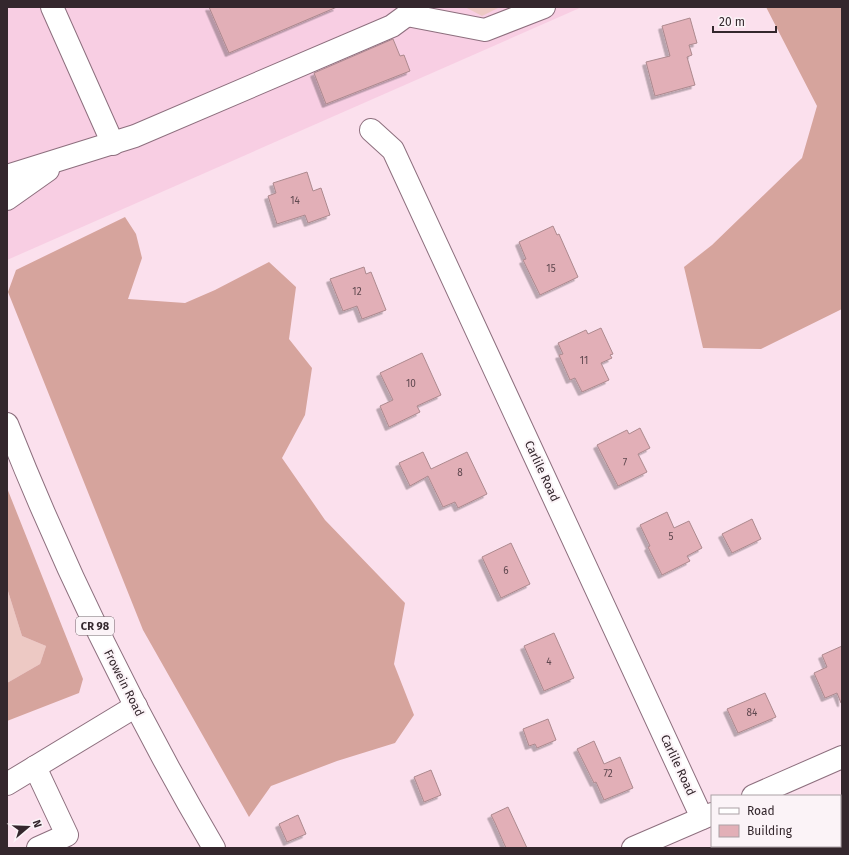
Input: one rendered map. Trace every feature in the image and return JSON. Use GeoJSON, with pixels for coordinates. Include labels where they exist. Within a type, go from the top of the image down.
{"type":"FeatureCollection","features":[{"type":"Feature","properties":{"kind":"street"},"geometry":{"type":"LineString","coordinates":[[52,7],[113,144]]}},
{"type":"Feature","properties":{"kind":"street"},"geometry":{"type":"LineString","coordinates":[[7,176],[63,160],[135,136],[392,26],[409,11],[485,30],[544,7]]}},
{"type":"Feature","properties":{"kind":"street","name":"Carlile Road"},"geometry":{"type":"LineString","coordinates":[[371,130],[393,150],[707,816]]}},
{"type":"Feature","properties":{"kind":"street"},"geometry":{"type":"LineString","coordinates":[[7,199],[63,160]]}},
{"type":"Feature","properties":{"kind":"street","name":"Frowein Road"},"geometry":{"type":"LineString","coordinates":[[7,424],[33,488],[92,620],[175,781],[214,848]]}},
{"type":"Feature","properties":{"kind":"street"},"geometry":{"type":"LineString","coordinates":[[7,784],[136,706]]}},
{"type":"Feature","properties":{"kind":"street"},"geometry":{"type":"LineString","coordinates":[[755,795],[842,757]]}},
{"type":"Feature","properties":{"kind":"street"},"geometry":{"type":"LineString","coordinates":[[35,767],[66,835],[38,848]]}},
{"type":"Feature","properties":{"kind":"street"},"geometry":{"type":"LineString","coordinates":[[633,848],[707,816]]}},
{"type":"Feature","properties":{"kind":"shaded area"},"geometry":{"type":"Polygon","coordinates":[[[7,7],[582,7],[7,260],[7,7]]]}},
{"type":"Feature","properties":{"kind":"shaded area"},"geometry":{"type":"Polygon","coordinates":[[[465,7],[500,7],[482,16],[465,7]]]}},
{"type":"Feature","properties":{"kind":"shaded area"},"geometry":{"type":"Polygon","coordinates":[[[766,7],[842,7],[842,309],[761,349],[703,348],[684,267],[712,245],[802,158],[817,106],[766,7]]]}},
{"type":"Feature","properties":{"kind":"shaded area"},"geometry":{"type":"Polygon","coordinates":[[[125,217],[136,234],[142,258],[128,299],[185,303],[215,290],[269,262],[296,287],[289,339],[312,368],[305,415],[282,458],[325,520],[405,603],[394,664],[414,715],[395,743],[337,761],[271,786],[249,817],[143,630],[8,292],[16,270],[125,217]]]}},
{"type":"Feature","properties":{"kind":"shaded area"},"geometry":{"type":"Polygon","coordinates":[[[7,488],[83,679],[79,693],[7,721],[7,683],[40,664],[46,646],[22,636],[7,588],[7,488]]]}},
{"type":"Feature","properties":{"kind":"shaded area"},"geometry":{"type":"Polygon","coordinates":[[[7,588],[22,636],[46,646],[40,664],[7,683],[7,588]]]}},
{"type":"Feature","properties":{"kind":"building"},"geometry":{"type":"Polygon","coordinates":[[[209,7],[337,7],[229,53],[209,7]]]}},
{"type":"Feature","properties":{"kind":"building"},"geometry":{"type":"Polygon","coordinates":[[[690,18],[697,43],[689,45],[692,55],[687,57],[695,85],[655,96],[646,62],[670,56],[662,26],[690,18]]]}},
{"type":"Feature","properties":{"kind":"building"},"geometry":{"type":"Polygon","coordinates":[[[393,39],[400,56],[404,55],[410,71],[326,104],[314,73],[393,39]]]}},
{"type":"Feature","properties":{"kind":"building"},"geometry":{"type":"Polygon","coordinates":[[[307,172],[313,191],[321,188],[330,215],[308,223],[305,215],[277,224],[268,196],[276,193],[273,183],[307,172]]]}},
{"type":"Feature","properties":{"kind":"building"},"geometry":{"type":"Polygon","coordinates":[[[553,226],[557,235],[559,234],[578,277],[540,295],[523,260],[526,259],[519,242],[553,226]]]}},
{"type":"Feature","properties":{"kind":"building"},"geometry":{"type":"Polygon","coordinates":[[[364,267],[366,274],[371,272],[386,310],[362,319],[357,306],[343,311],[330,279],[364,267]]]}},
{"type":"Feature","properties":{"kind":"building"},"geometry":{"type":"Polygon","coordinates":[[[601,328],[613,354],[610,355],[612,358],[601,363],[609,380],[582,392],[575,378],[570,380],[559,355],[563,354],[558,343],[586,330],[588,334],[601,328]]]}},
{"type":"Feature","properties":{"kind":"building"},"geometry":{"type":"Polygon","coordinates":[[[422,353],[441,395],[417,406],[420,412],[389,427],[380,406],[393,400],[380,373],[422,353]]]}},
{"type":"Feature","properties":{"kind":"building"},"geometry":{"type":"Polygon","coordinates":[[[640,428],[650,448],[638,454],[647,472],[618,486],[597,445],[627,430],[629,434],[640,428]]]}},
{"type":"Feature","properties":{"kind":"building"},"geometry":{"type":"Polygon","coordinates":[[[423,452],[431,469],[467,452],[487,494],[458,508],[455,502],[443,507],[428,476],[410,486],[399,463],[423,452]]]}},
{"type":"Feature","properties":{"kind":"building"},"geometry":{"type":"Polygon","coordinates":[[[667,512],[674,528],[689,521],[702,548],[687,556],[690,561],[662,575],[648,547],[650,546],[640,525],[667,512]]]}},
{"type":"Feature","properties":{"kind":"building"},"geometry":{"type":"Polygon","coordinates":[[[752,519],[761,539],[732,553],[722,534],[752,519]]]}},
{"type":"Feature","properties":{"kind":"building"},"geometry":{"type":"Polygon","coordinates":[[[511,543],[530,584],[501,598],[482,557],[511,543]]]}},
{"type":"Feature","properties":{"kind":"building"},"geometry":{"type":"Polygon","coordinates":[[[554,633],[574,678],[544,691],[524,646],[554,633]]]}},
{"type":"Feature","properties":{"kind":"building"},"geometry":{"type":"Polygon","coordinates":[[[842,646],[841,703],[837,693],[825,698],[814,673],[827,667],[822,655],[842,646]]]}},
{"type":"Feature","properties":{"kind":"building"},"geometry":{"type":"Polygon","coordinates":[[[765,693],[776,717],[738,733],[727,709],[765,693]]]}},
{"type":"Feature","properties":{"kind":"building"},"geometry":{"type":"Polygon","coordinates":[[[548,719],[556,740],[537,748],[535,744],[529,746],[523,729],[548,719]]]}},
{"type":"Feature","properties":{"kind":"building"},"geometry":{"type":"Polygon","coordinates":[[[594,741],[604,764],[620,757],[633,788],[604,800],[596,782],[594,783],[577,749],[594,741]]]}},
{"type":"Feature","properties":{"kind":"building"},"geometry":{"type":"Polygon","coordinates":[[[431,770],[441,795],[424,802],[414,777],[431,770]]]}},
{"type":"Feature","properties":{"kind":"building"},"geometry":{"type":"Polygon","coordinates":[[[508,807],[527,848],[506,848],[491,815],[508,807]]]}},
{"type":"Feature","properties":{"kind":"building"},"geometry":{"type":"Polygon","coordinates":[[[298,815],[306,834],[287,842],[279,824],[298,815]]]}}]}
